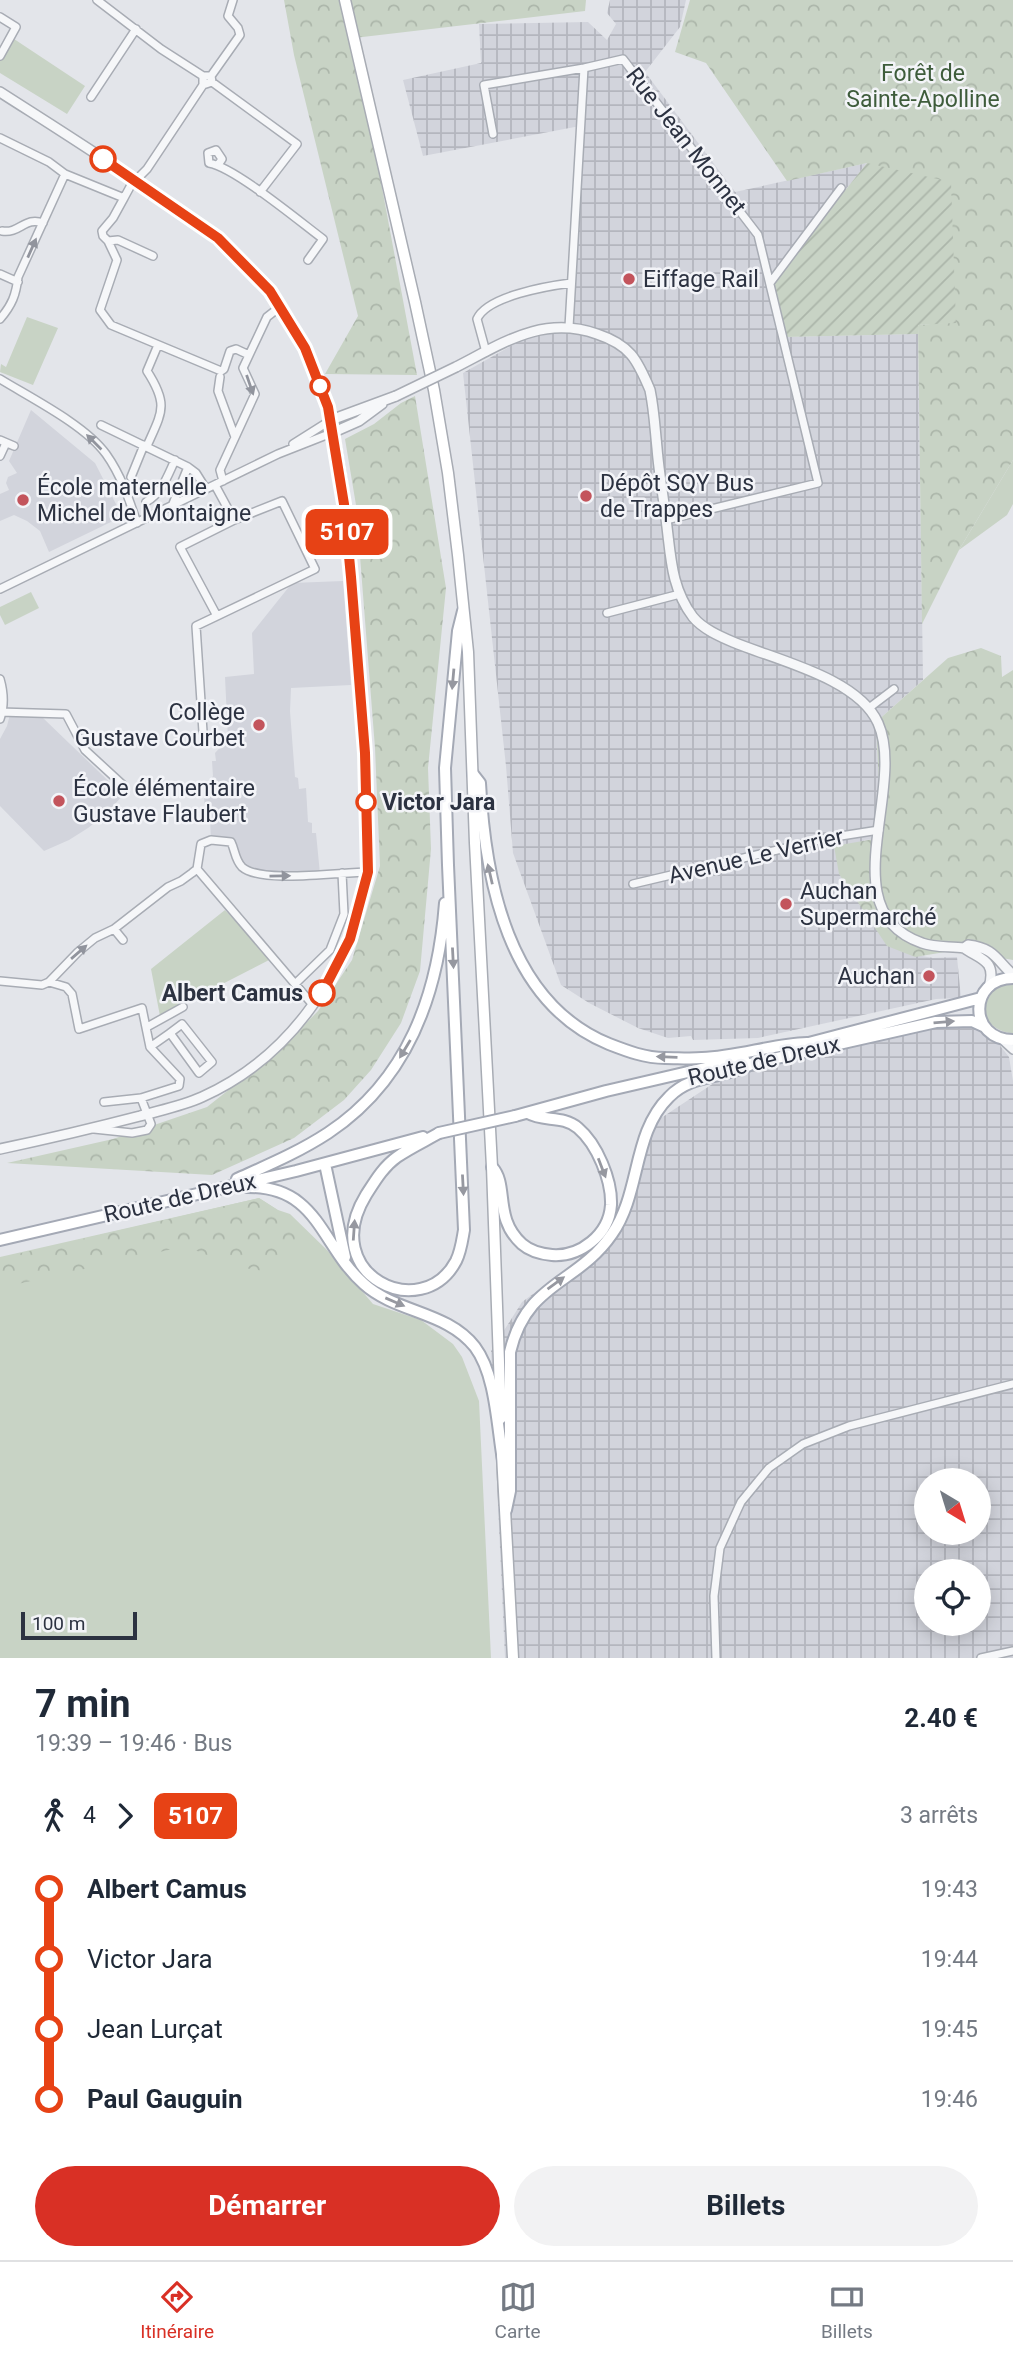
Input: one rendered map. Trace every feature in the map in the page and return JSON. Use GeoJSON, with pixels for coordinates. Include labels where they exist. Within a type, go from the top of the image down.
{"type":"FeatureCollection","features":[{"type":"Feature","properties":{"kind":"main road"},"geometry":{"type":"LineString","coordinates":[[345,0],[434,390],[448,473],[468,652],[513,1658]]}},
{"type":"Feature","properties":{"kind":"main road"},"geometry":{"type":"LineString","coordinates":[[439,1133],[396,1158],[382,1170],[354,1219],[353,1246],[363,1268],[373,1278],[398,1289],[415,1290],[432,1284],[443,1276],[454,1264],[461,1250],[464,1230],[447,865],[446,768],[458,631],[463,611]]}},
{"type":"Feature","properties":{"kind":"main road"},"geometry":{"type":"LineString","coordinates":[[473,774],[480,783],[488,864],[506,930],[519,959],[536,986],[562,1014],[592,1037],[644,1056],[703,1059],[789,1044],[807,1044]]}},
{"type":"Feature","properties":{"kind":"main road"},"geometry":{"type":"LineString","coordinates":[[237,1179],[332,1130],[373,1094],[407,1049],[430,996],[438,963],[447,865]]}},
{"type":"Feature","properties":{"kind":"main road"},"geometry":{"type":"LineString","coordinates":[[1013,976],[989,986],[981,998],[979,1013],[985,1027],[997,1037],[1013,1040]]}},
{"type":"Feature","properties":{"kind":"main road","name":"Route de Dreux"},"geometry":{"type":"LineString","coordinates":[[0,1238],[325,1164],[981,998]]}},
{"type":"Feature","properties":{"kind":"main road","name":"Route de Dreux"},"geometry":{"type":"LineString","coordinates":[[542,1109],[936,1022],[972,1021],[985,1027]]}},
{"type":"Feature","properties":{"kind":"main road"},"geometry":{"type":"LineString","coordinates":[[506,1510],[510,1492],[510,1352],[522,1319],[538,1297],[600,1250],[615,1231],[648,1128],[659,1107],[675,1091],[692,1081],[742,1070],[752,1063]]}},
{"type":"Feature","properties":{"kind":"main road"},"geometry":{"type":"LineString","coordinates":[[492,1167],[498,1173],[505,1219],[512,1233],[524,1246],[541,1254],[561,1255],[578,1251],[595,1240],[606,1223],[611,1208],[610,1188],[596,1151],[576,1126],[560,1119],[521,1114]]}},
{"type":"Feature","properties":{"kind":"main road","name":"Route de Dreux"},"geometry":{"type":"LineString","coordinates":[[0,1238],[335,1155],[360,1153]]}},
{"type":"Feature","properties":{"kind":"main road"},"geometry":{"type":"LineString","coordinates":[[335,1155],[325,1164],[346,1264]]}},
{"type":"Feature","properties":{"kind":"main road"},"geometry":{"type":"LineString","coordinates":[[213,1191],[258,1187],[286,1193],[311,1213],[346,1264],[373,1292],[457,1330],[475,1347],[488,1375],[503,1460]]}},
{"type":"Feature","properties":{"kind":"street"},"geometry":{"type":"LineString","coordinates":[[233,0],[228,16],[240,35],[147,169],[131,184],[113,218],[102,231],[117,260],[100,310],[111,325],[221,371],[230,351],[236,349],[249,355]]}},
{"type":"Feature","properties":{"kind":"street"},"geometry":{"type":"LineString","coordinates":[[98,1],[161,49],[297,144],[260,192]]}},
{"type":"Feature","properties":{"kind":"street"},"geometry":{"type":"LineString","coordinates":[[0,17],[16,27],[0,56]]}},
{"type":"Feature","properties":{"kind":"street"},"geometry":{"type":"LineString","coordinates":[[91,97],[136,29]]}},
{"type":"Feature","properties":{"kind":"street","name":"Rue Jean Monnet"},"geometry":{"type":"LineString","coordinates":[[493,134],[484,85],[623,59],[758,234],[770,283]]}},
{"type":"Feature","properties":{"kind":"street"},"geometry":{"type":"LineString","coordinates":[[569,327],[584,68]]}},
{"type":"Feature","properties":{"kind":"street"},"geometry":{"type":"LineString","coordinates":[[0,92],[218,238],[270,291],[305,348],[331,420],[344,504],[365,753],[368,872],[350,939],[329,982],[273,1049],[238,1077],[202,1097],[158,1112],[0,1149]]}},
{"type":"Feature","properties":{"kind":"street"},"geometry":{"type":"LineString","coordinates":[[0,138],[49,162],[65,174],[124,198]]}},
{"type":"Feature","properties":{"kind":"street"},"geometry":{"type":"LineString","coordinates":[[218,164],[323,239],[308,260]]}},
{"type":"Feature","properties":{"kind":"street"},"geometry":{"type":"LineString","coordinates":[[0,319],[14,299],[18,282],[65,174]]}},
{"type":"Feature","properties":{"kind":"street"},"geometry":{"type":"LineString","coordinates":[[666,520],[818,483],[770,283],[841,188]]}},
{"type":"Feature","properties":{"kind":"street"},"geometry":{"type":"LineString","coordinates":[[2,231],[16,231],[27,222],[43,221]]}},
{"type":"Feature","properties":{"kind":"street"},"geometry":{"type":"LineString","coordinates":[[108,241],[118,240],[153,256]]}},
{"type":"Feature","properties":{"kind":"street"},"geometry":{"type":"LineString","coordinates":[[0,274],[18,282]]}},
{"type":"Feature","properties":{"kind":"street"},"geometry":{"type":"LineString","coordinates":[[486,352],[477,319],[480,313],[496,303],[521,294],[571,283]]}},
{"type":"Feature","properties":{"kind":"street"},"geometry":{"type":"LineString","coordinates":[[223,481],[220,470],[255,394],[243,368],[267,317],[281,306]]}},
{"type":"Feature","properties":{"kind":"street"},"geometry":{"type":"LineString","coordinates":[[278,454],[331,420],[394,396],[521,335],[537,330],[569,327],[582,328],[617,341],[628,351],[644,375],[652,398],[673,578],[680,594],[693,616],[716,634],[841,685],[869,708],[877,720],[885,747],[886,776],[875,884],[876,894],[885,915],[911,939],[930,946],[964,948],[981,956],[987,963],[991,976],[989,986]]}},
{"type":"Feature","properties":{"kind":"street"},"geometry":{"type":"LineString","coordinates":[[131,477],[163,405],[147,371],[159,345]]}},
{"type":"Feature","properties":{"kind":"street"},"geometry":{"type":"LineString","coordinates":[[220,377],[218,391],[235,437]]}},
{"type":"Feature","properties":{"kind":"street"},"geometry":{"type":"LineString","coordinates":[[0,379],[89,435],[106,453],[124,485],[137,523]]}},
{"type":"Feature","properties":{"kind":"street"},"geometry":{"type":"LineString","coordinates":[[0,589],[278,454],[364,418],[394,396]]}},
{"type":"Feature","properties":{"kind":"street"},"geometry":{"type":"LineString","coordinates":[[101,425],[188,467],[196,473],[206,489]]}},
{"type":"Feature","properties":{"kind":"street"},"geometry":{"type":"LineString","coordinates":[[0,456],[7,443]]}},
{"type":"Feature","properties":{"kind":"street"},"geometry":{"type":"LineString","coordinates":[[146,502],[155,497],[164,484],[174,460]]}},
{"type":"Feature","properties":{"kind":"street"},"geometry":{"type":"LineString","coordinates":[[172,506],[188,467]]}},
{"type":"Feature","properties":{"kind":"street"},"geometry":{"type":"LineString","coordinates":[[215,485],[234,520]]}},
{"type":"Feature","properties":{"kind":"street"},"geometry":{"type":"LineString","coordinates":[[202,732],[196,626],[217,616],[315,569],[282,501],[234,520],[180,547],[217,616]]}},
{"type":"Feature","properties":{"kind":"street"},"geometry":{"type":"LineString","coordinates":[[607,613],[680,594]]}},
{"type":"Feature","properties":{"kind":"street"},"geometry":{"type":"LineString","coordinates":[[0,679],[4,692],[1,715],[66,714],[85,751],[124,785]]}},
{"type":"Feature","properties":{"kind":"street"},"geometry":{"type":"LineString","coordinates":[[869,708],[894,689]]}},
{"type":"Feature","properties":{"kind":"street","name":"Avenue Le Verrier"},"geometry":{"type":"LineString","coordinates":[[633,884],[828,838],[879,830]]}},
{"type":"Feature","properties":{"kind":"street"},"geometry":{"type":"LineString","coordinates":[[0,981],[42,985],[49,982],[87,945],[114,929],[168,887],[197,869],[201,844],[206,841],[231,842],[239,864],[257,875],[368,872]]}},
{"type":"Feature","properties":{"kind":"street"},"geometry":{"type":"LineString","coordinates":[[197,869],[313,1004]]}},
{"type":"Feature","properties":{"kind":"street"},"geometry":{"type":"LineString","coordinates":[[295,984],[330,950],[344,914],[342,873]]}},
{"type":"Feature","properties":{"kind":"street"},"geometry":{"type":"LineString","coordinates":[[187,877],[194,885]]}},
{"type":"Feature","properties":{"kind":"street"},"geometry":{"type":"LineString","coordinates":[[114,929],[123,940]]}},
{"type":"Feature","properties":{"kind":"street"},"geometry":{"type":"LineString","coordinates":[[964,948],[968,945],[985,948],[999,958],[1013,976]]}},
{"type":"Feature","properties":{"kind":"street"},"geometry":{"type":"LineString","coordinates":[[49,982],[66,987],[72,994],[79,1029],[142,1008],[150,1047],[180,1079],[179,1086],[141,1098],[104,1102]]}},
{"type":"Feature","properties":{"kind":"street"},"geometry":{"type":"LineString","coordinates":[[146,1027],[183,1007]]}},
{"type":"Feature","properties":{"kind":"street"},"geometry":{"type":"LineString","coordinates":[[150,1047],[182,1024],[212,1062],[200,1073],[170,1033]]}},
{"type":"Feature","properties":{"kind":"street"},"geometry":{"type":"LineString","coordinates":[[997,1037],[1013,1050]]}},
{"type":"Feature","properties":{"kind":"street"},"geometry":{"type":"LineString","coordinates":[[90,1129],[132,1133],[147,1130],[151,1124],[141,1098]]}},
{"type":"Feature","properties":{"kind":"street"},"geometry":{"type":"LineString","coordinates":[[716,1658],[713,1596],[720,1548],[741,1502],[769,1468],[803,1444],[849,1426],[1013,1384]]}},
{"type":"Feature","properties":{"kind":"street"},"geometry":{"type":"LineString","coordinates":[[981,1658],[1013,1651]]}},
{"type":"Feature","properties":{"kind":"shaded area"},"geometry":{"type":"Polygon","coordinates":[[[610,0],[686,0],[680,27],[645,72],[735,192],[867,163],[771,283],[783,337],[918,334],[923,680],[876,722],[880,839],[864,840],[865,850],[916,955],[933,958],[957,957],[961,998],[936,999],[758,1038],[668,1038],[638,1028],[561,985],[513,853],[463,373],[546,326],[568,322],[580,126],[423,156],[403,80],[481,63],[479,24],[588,22],[607,40],[616,24],[607,13],[610,0]]]}},
{"type":"Feature","properties":{"kind":"shaded area"},"geometry":{"type":"Polygon","coordinates":[[[31,410],[95,463],[119,510],[115,520],[49,552],[40,531],[27,521],[14,515],[0,521],[0,494],[9,490],[6,483],[8,477],[17,473],[9,461],[31,410]]]}},
{"type":"Feature","properties":{"kind":"shaded area","name":"Collège Gustave Courbet"},"geometry":{"type":"Polygon","coordinates":[[[343,581],[351,685],[291,688],[295,777],[298,778],[299,789],[306,788],[308,822],[312,823],[312,833],[316,833],[320,874],[276,876],[245,869],[233,845],[211,840],[210,817],[205,810],[206,786],[213,776],[212,761],[216,761],[215,753],[228,739],[225,677],[254,674],[252,633],[292,583],[343,581]]]}},
{"type":"Feature","properties":{"kind":"shaded area","name":"École élémentaire Gustave Flaubert"},"geometry":{"type":"Polygon","coordinates":[[[10,714],[43,718],[123,795],[107,813],[88,828],[44,851],[0,806],[0,739],[10,714]]]}},
{"type":"Feature","properties":{"kind":"shaded area"},"geometry":{"type":"Polygon","coordinates":[[[904,1021],[967,1021],[983,1024],[1009,1057],[1013,1081],[1013,1658],[505,1658],[491,1351],[522,1302],[570,1267],[611,1228],[631,1186],[646,1128],[723,1077],[904,1021]]]}},
{"type":"Feature","properties":{"kind":"green space"},"geometry":{"type":"Polygon","coordinates":[[[284,0],[586,0],[585,11],[354,38],[417,375],[325,374],[358,316],[294,55],[284,0]]]}},
{"type":"Feature","properties":{"kind":"green space","name":"Forêt de Sainte-Apolline"},"geometry":{"type":"Polygon","coordinates":[[[690,0],[1013,0],[1013,460],[959,550],[922,624],[918,325],[956,322],[867,163],[787,181],[706,63],[675,52],[690,0]]]}},
{"type":"Feature","properties":{"kind":"green space"},"geometry":{"type":"Polygon","coordinates":[[[11,37],[85,86],[67,114],[0,73],[0,57],[11,37]]]}},
{"type":"Feature","properties":{"kind":"green space"},"geometry":{"type":"Polygon","coordinates":[[[867,163],[951,182],[956,323],[918,325],[918,334],[784,337],[771,283],[867,163]]]}},
{"type":"Feature","properties":{"kind":"green space"},"geometry":{"type":"Polygon","coordinates":[[[27,317],[58,328],[33,385],[0,372],[1,364],[6,367],[27,317]]]}},
{"type":"Feature","properties":{"kind":"green space"},"geometry":{"type":"Polygon","coordinates":[[[415,396],[446,588],[428,768],[431,849],[420,971],[401,1023],[371,1070],[344,1100],[294,1138],[212,1175],[7,1163],[113,1139],[207,1107],[278,1051],[318,1011],[352,960],[380,866],[375,748],[356,505],[345,439],[374,424],[401,403],[415,396]]]}},
{"type":"Feature","properties":{"kind":"green space"},"geometry":{"type":"Polygon","coordinates":[[[1013,460],[1013,504],[1007,515],[959,550],[1013,460]]]}},
{"type":"Feature","properties":{"kind":"green space"},"geometry":{"type":"Polygon","coordinates":[[[31,592],[39,608],[5,625],[0,615],[0,607],[31,592]]]}},
{"type":"Feature","properties":{"kind":"green space"},"geometry":{"type":"Polygon","coordinates":[[[981,648],[1001,656],[1002,677],[1013,670],[1013,960],[957,950],[915,957],[887,946],[839,874],[834,846],[880,838],[876,722],[948,658],[981,648]]]}},
{"type":"Feature","properties":{"kind":"green space"},"geometry":{"type":"Polygon","coordinates":[[[225,910],[271,959],[160,1016],[151,969],[225,910]]]}},
{"type":"Feature","properties":{"kind":"green space"},"geometry":{"type":"Polygon","coordinates":[[[1008,981],[1013,981],[1013,1033],[993,1025],[985,1014],[984,1007],[989,993],[1008,981]]]}},
{"type":"Feature","properties":{"kind":"green space"},"geometry":{"type":"Polygon","coordinates":[[[259,1198],[290,1214],[327,1250],[373,1304],[421,1320],[453,1344],[462,1357],[479,1401],[491,1658],[0,1658],[0,1257],[259,1198]]]}},
{"type":"Feature","properties":{"kind":"green space"},"geometry":{"type":"Polygon","coordinates":[[[259,1198],[296,1222],[295,1240],[270,1272],[231,1266],[186,1246],[0,1288],[0,1258],[259,1198]]]}},
{"type":"Feature","properties":{"kind":"bus line","name":"5107"},"geometry":{"type":"LineString","coordinates":[[103,159],[218,238],[270,291],[305,348],[328,407],[344,504],[351,577],[365,753],[368,872],[350,939],[322,993]]}},
{"type":"Feature","properties":{"kind":"place","name":"Eiffage Rail"},"geometry":{"type":"Point","coordinates":[629,279]}},
{"type":"Feature","properties":{"kind":"place","name":"Dépôt SQY Bus de Trappes"},"geometry":{"type":"Point","coordinates":[586,496]}},
{"type":"Feature","properties":{"kind":"place","name":"École maternelle Michel de Montaigne"},"geometry":{"type":"Point","coordinates":[23,500]}},
{"type":"Feature","properties":{"kind":"place","name":"Collège Gustave Courbet"},"geometry":{"type":"Point","coordinates":[259,725]}},
{"type":"Feature","properties":{"kind":"place","name":"École élémentaire Gustave Flaubert"},"geometry":{"type":"Point","coordinates":[59,801]}},
{"type":"Feature","properties":{"kind":"place","name":"Victor Jara"},"geometry":{"type":"Point","coordinates":[366,802]}},
{"type":"Feature","properties":{"kind":"place","name":"Auchan Supermarché"},"geometry":{"type":"Point","coordinates":[786,904]}},
{"type":"Feature","properties":{"kind":"place","name":"Auchan"},"geometry":{"type":"Point","coordinates":[929,976]}},
{"type":"Feature","properties":{"kind":"place","name":"Albert Camus"},"geometry":{"type":"Point","coordinates":[322,993]}}]}
